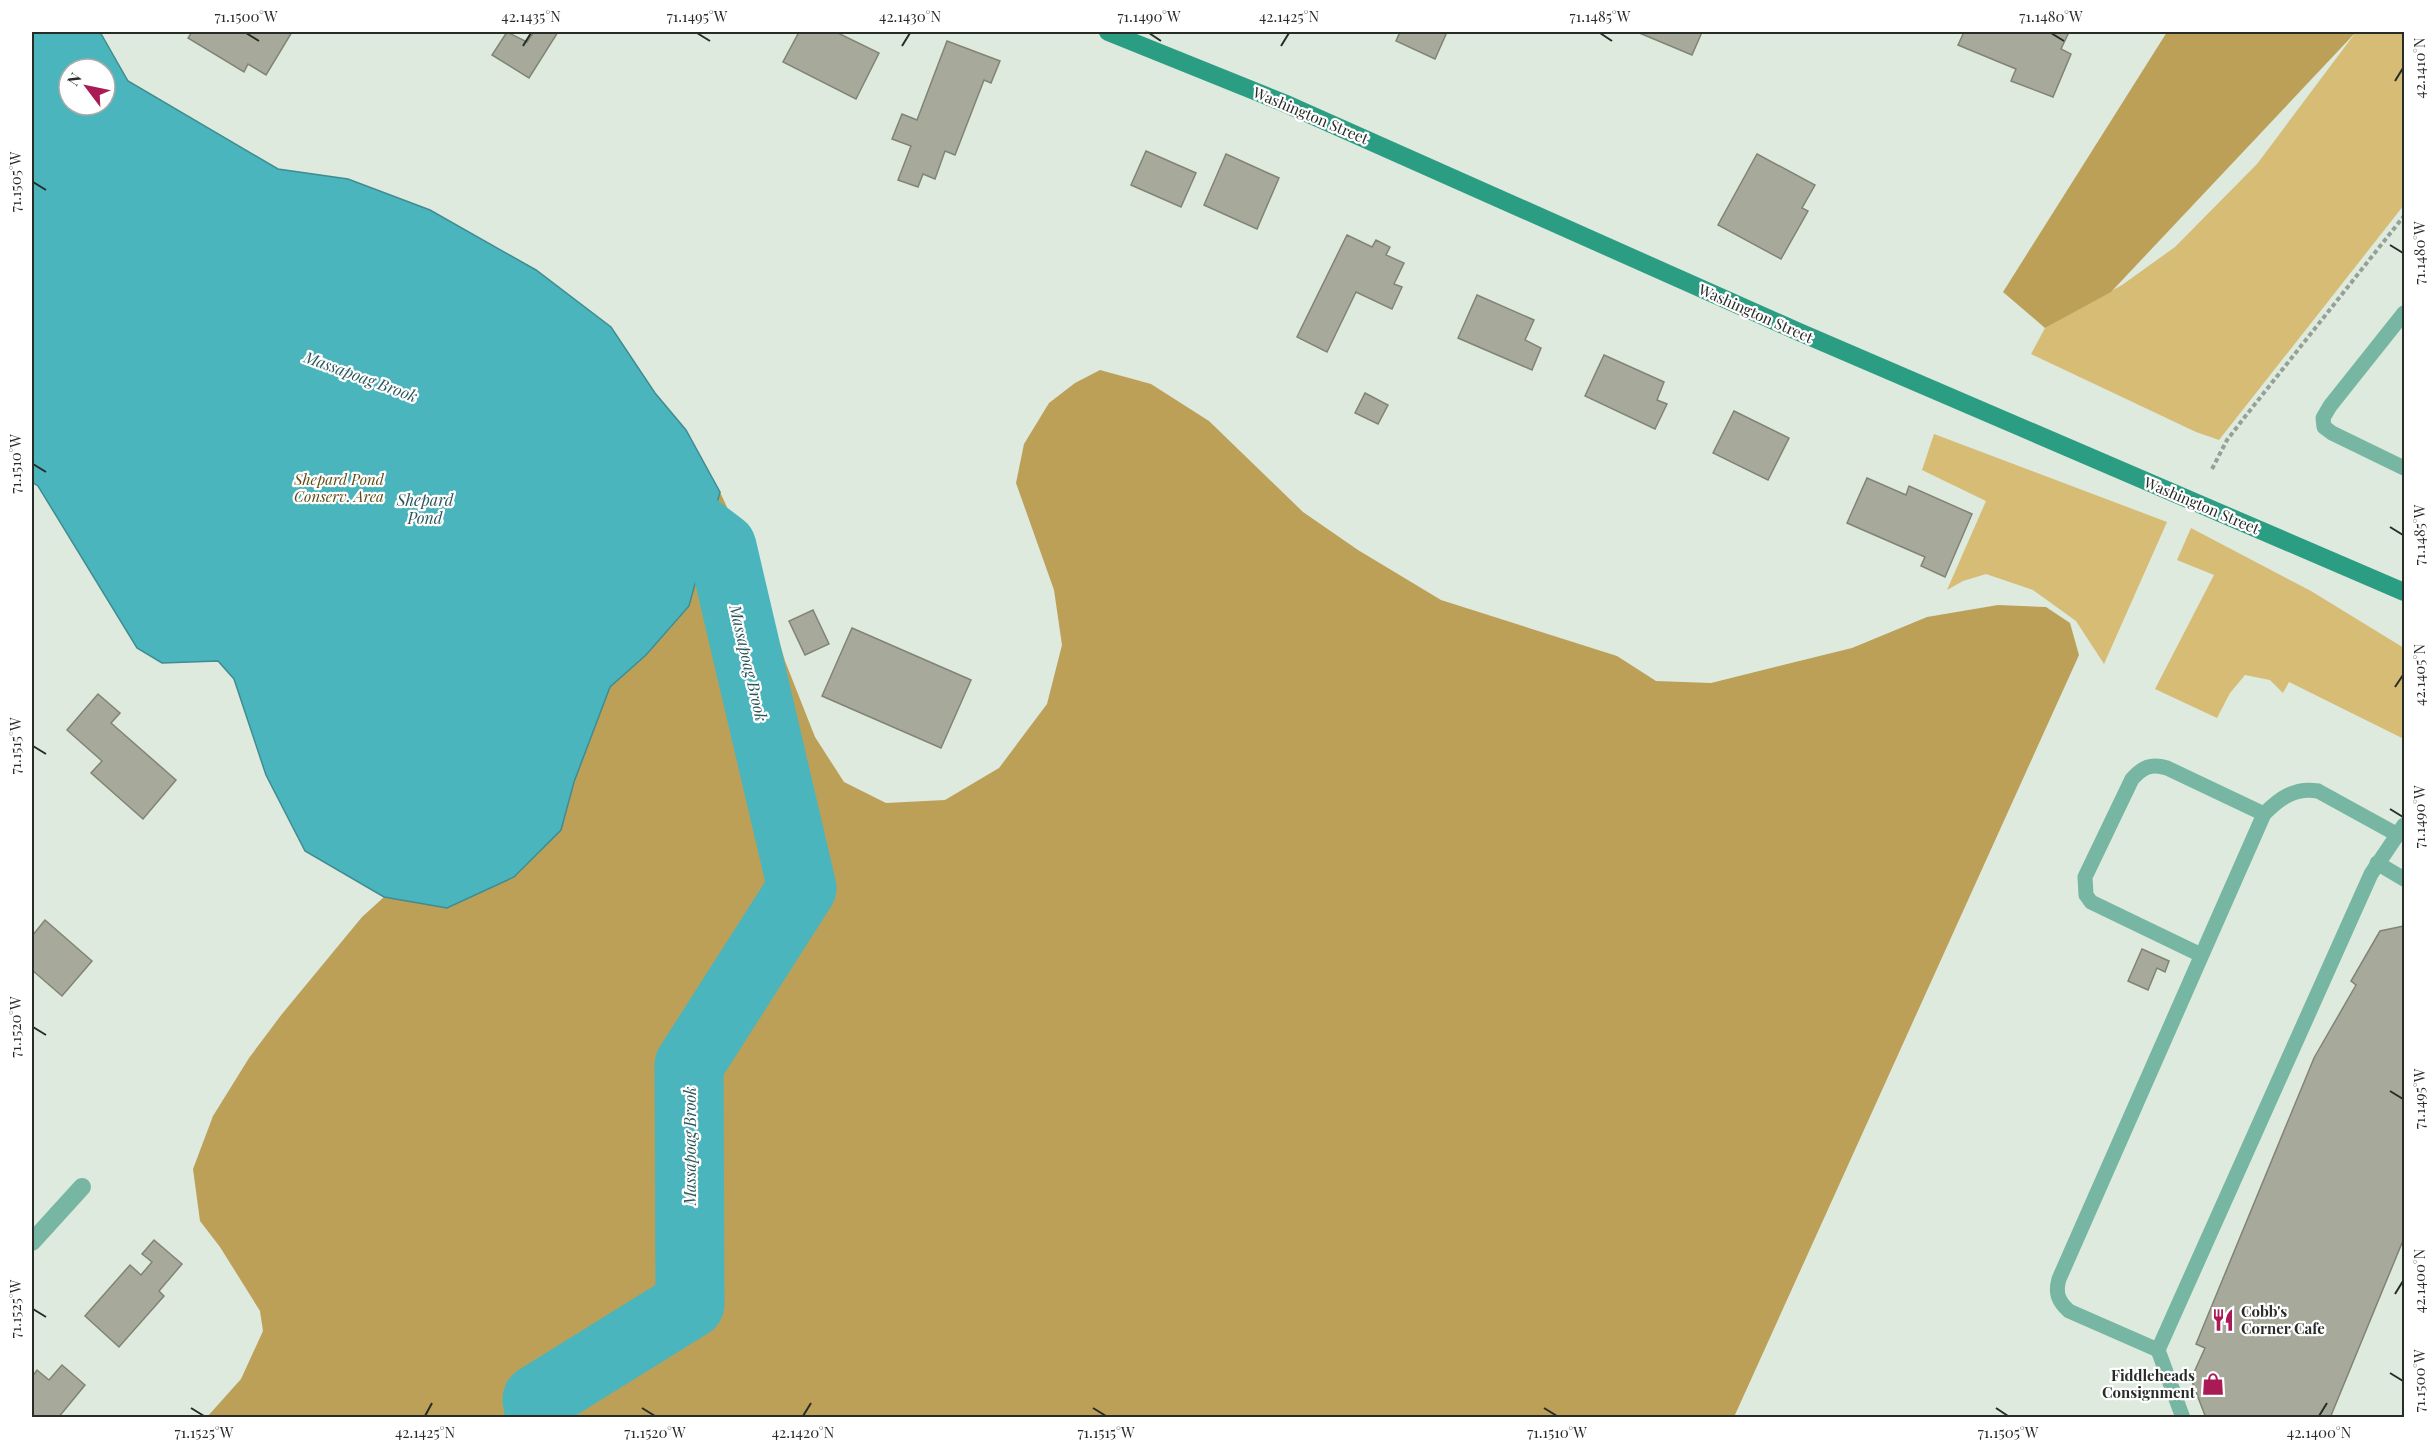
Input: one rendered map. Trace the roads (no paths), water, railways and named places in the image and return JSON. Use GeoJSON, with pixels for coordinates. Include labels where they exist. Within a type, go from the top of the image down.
{"type":"FeatureCollection","features":[{"type":"Feature","properties":{"kind":"main road","name":"Washington Street"},"geometry":{"type":"LineString","coordinates":[[1108,32],[1295,108],[1821,342],[2404,592]]}},
{"type":"Feature","properties":{"kind":"street"},"geometry":{"type":"LineString","coordinates":[[32,1242],[82,1188]]}},
{"type":"Feature","properties":{"kind":"lane"},"geometry":{"type":"LineString","coordinates":[[2404,313],[2330,406],[2324,418],[2324,427],[2332,434],[2404,468]]}},
{"type":"Feature","properties":{"kind":"lane"},"geometry":{"type":"LineString","coordinates":[[2201,955],[2091,902],[2086,895],[2085,877],[2132,779],[2147,766],[2157,765],[2167,768],[2264,814]]}},
{"type":"Feature","properties":{"kind":"lane"},"geometry":{"type":"LineString","coordinates":[[2158,1350],[2069,1311],[2062,1305],[2056,1289],[2264,814],[2279,800],[2295,791],[2319,790],[2401,830],[2377,863],[2158,1350],[2183,1418]]}},
{"type":"Feature","properties":{"kind":"lane"},"geometry":{"type":"LineString","coordinates":[[2377,863],[2404,879]]}},
{"type":"Feature","properties":{"kind":"water","name":"Shepard Pond"},"geometry":{"type":"Polygon","coordinates":[[[32,32],[100,32],[114,57],[57,57],[57,117],[117,117],[117,62],[128,81],[278,169],[348,179],[430,210],[536,270],[611,327],[655,393],[686,430],[720,492],[689,606],[646,655],[610,687],[574,782],[561,830],[514,877],[447,908],[384,897],[305,851],[266,775],[234,679],[218,661],[162,663],[137,648],[38,486],[32,482],[32,32]]]}},
{"type":"Feature","properties":{"kind":"waterway","name":"Massapoag Brook"},"geometry":{"type":"LineString","coordinates":[[540,1418],[537,1399],[690,1304],[689,1065],[802,888],[722,547],[632,479]]}},
{"type":"Feature","properties":{"kind":"place","name":"Cobb's Corner Cafe"},"geometry":{"type":"Point","coordinates":[2223,1320]}},
{"type":"Feature","properties":{"kind":"place","name":"Fiddleheads Consignment"},"geometry":{"type":"Point","coordinates":[2213,1384]}},
{"type":"Feature","properties":{"kind":"park label","name":"Shepard Pond Conserv. Area"},"geometry":{"type":"Point","coordinates":[339,488]}}]}
